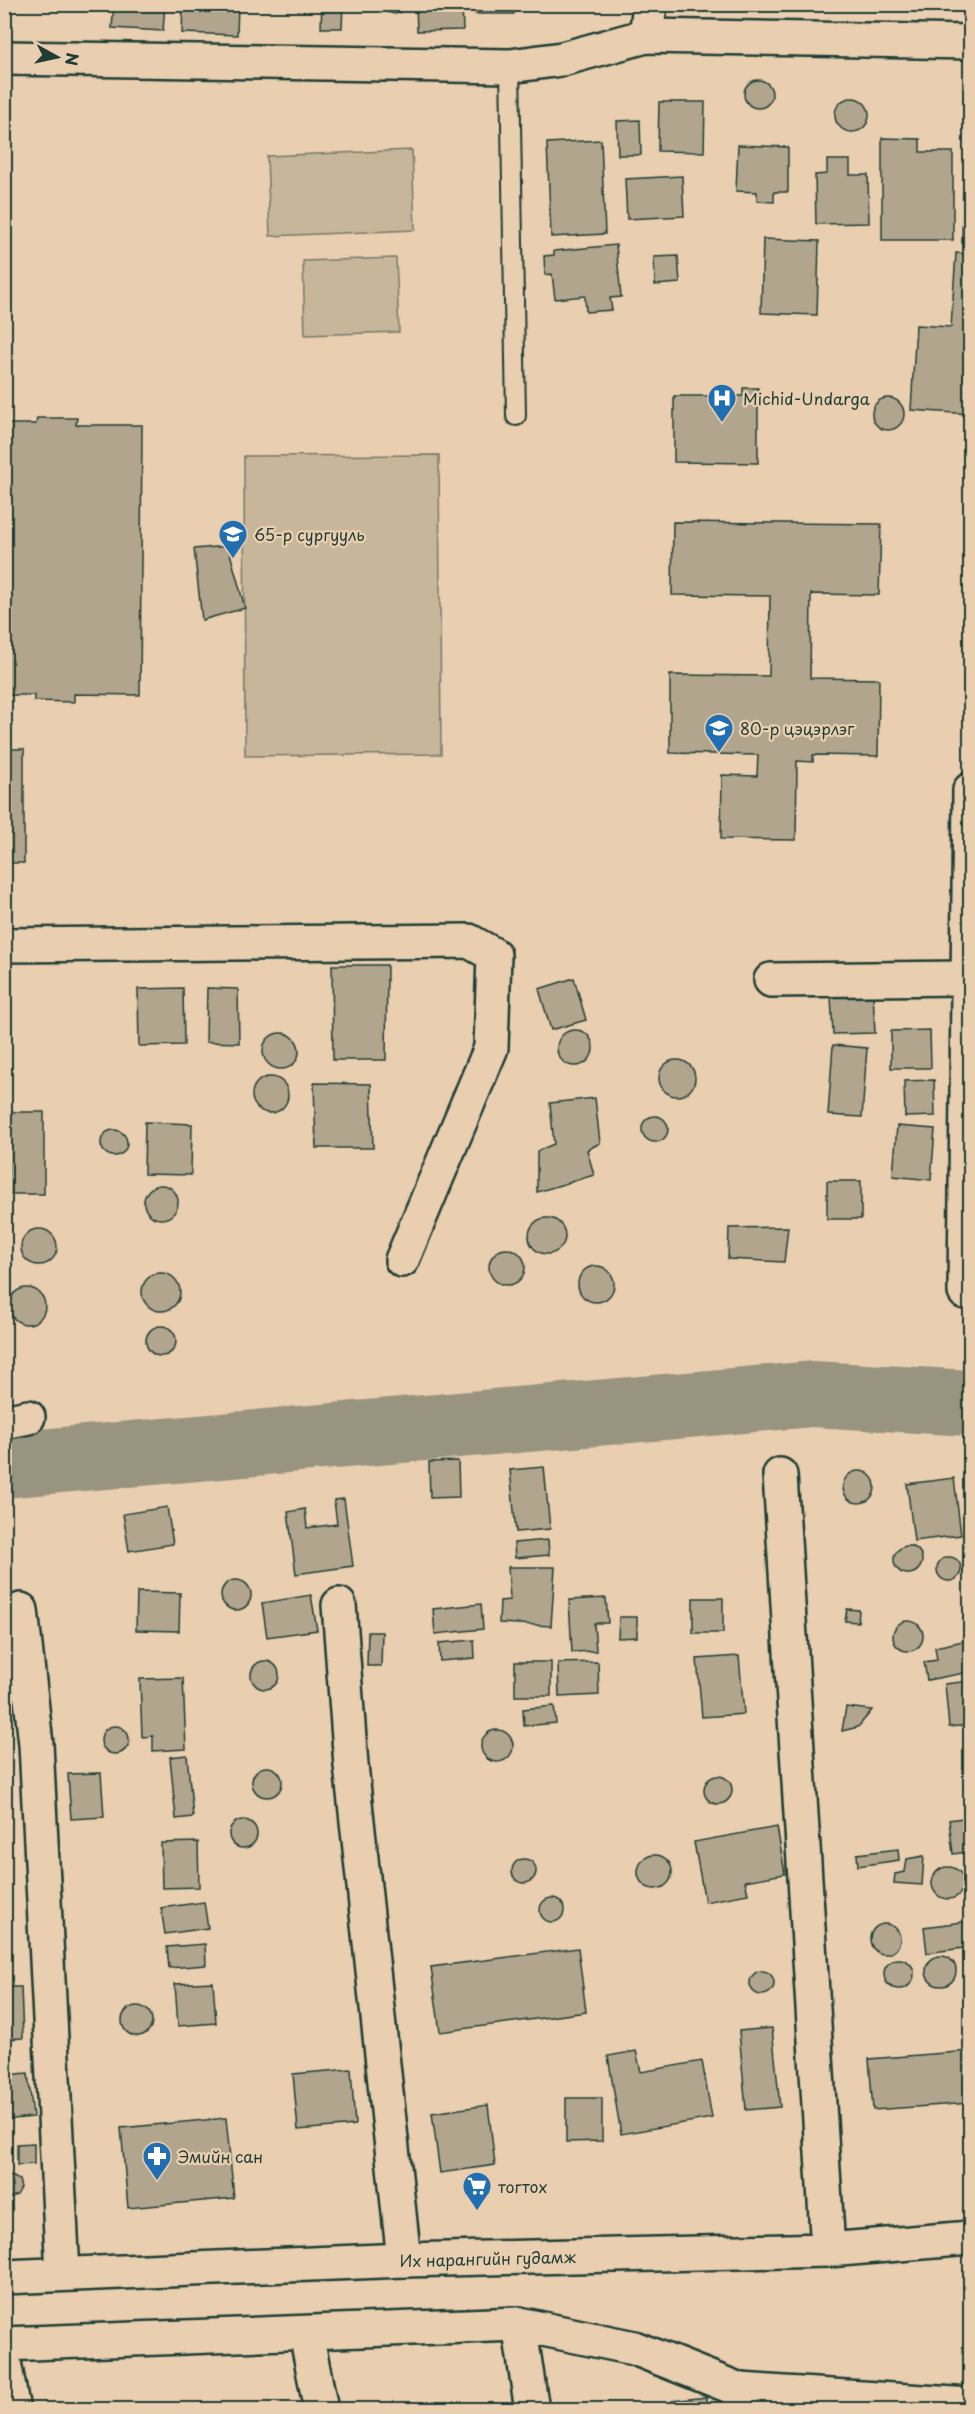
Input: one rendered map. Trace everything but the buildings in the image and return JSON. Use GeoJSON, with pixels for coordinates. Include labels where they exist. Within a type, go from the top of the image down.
{"type":"FeatureCollection","features":[{"type":"Feature","properties":{"kind":"street"},"geometry":{"type":"LineString","coordinates":[[4,58],[510,66],[562,59],[648,20],[970,42]]}},
{"type":"Feature","properties":{"kind":"street"},"geometry":{"type":"LineString","coordinates":[[965,1292],[970,790]]}},
{"type":"Feature","properties":{"kind":"street"},"geometry":{"type":"LineString","coordinates":[[4,945],[468,941],[494,955],[491,1048],[402,1260]]}},
{"type":"Feature","properties":{"kind":"street"},"geometry":{"type":"LineString","coordinates":[[771,980],[968,978]]}},
{"type":"Feature","properties":{"kind":"street"},"geometry":{"type":"LineString","coordinates":[[780,1475],[828,2250]]}},
{"type":"Feature","properties":{"kind":"street"},"geometry":{"type":"LineString","coordinates":[[339,1605],[351,1765],[404,2260]]}},
{"type":"Feature","properties":{"kind":"street"},"geometry":{"type":"LineString","coordinates":[[21,1610],[36,1744],[63,2274]]}},
{"type":"Feature","properties":{"kind":"street","name":"Их нарангийн гудамж"},"geometry":{"type":"LineString","coordinates":[[4,2277],[404,2260],[828,2250],[970,2238]]}},
{"type":"Feature","properties":{"kind":"street"},"geometry":{"type":"LineString","coordinates":[[519,2324],[532,2409]]}},
{"type":"Feature","properties":{"kind":"street"},"geometry":{"type":"LineString","coordinates":[[4,2344],[519,2324],[634,2348],[741,2400],[970,2405]]}},
{"type":"Feature","properties":{"kind":"street"},"geometry":{"type":"LineString","coordinates":[[306,2333],[321,2409]]}},
{"type":"Feature","properties":{"kind":"street"},"geometry":{"type":"LineString","coordinates":[[4,2362],[13,2409]]}},
{"type":"Feature","properties":{"kind":"lane"},"geometry":{"type":"LineString","coordinates":[[510,66],[516,416]]}},
{"type":"Feature","properties":{"kind":"shaded area"},"geometry":{"type":"Polygon","coordinates":[[[412,150],[415,230],[270,236],[267,156],[412,150]]]}},
{"type":"Feature","properties":{"kind":"shaded area"},"geometry":{"type":"Polygon","coordinates":[[[396,258],[399,332],[305,335],[303,261],[396,258]]]}},
{"type":"Feature","properties":{"kind":"shaded area"},"geometry":{"type":"Polygon","coordinates":[[[439,455],[441,754],[245,756],[244,456],[439,455]]]}},
{"type":"Feature","properties":{"kind":"waterway"},"geometry":{"type":"LineString","coordinates":[[4,1465],[813,1394],[970,1403]]}},
{"type":"Feature","properties":{"kind":"place","name":"Michid-Undarga"},"geometry":{"type":"Point","coordinates":[722,424]}},
{"type":"Feature","properties":{"kind":"place","name":"65-р сургууль"},"geometry":{"type":"Point","coordinates":[233,560]}},
{"type":"Feature","properties":{"kind":"place","name":"80-р цэцэрлэг"},"geometry":{"type":"Point","coordinates":[719,754]}},
{"type":"Feature","properties":{"kind":"place","name":"Эмийн сан"},"geometry":{"type":"Point","coordinates":[157,2182]}},
{"type":"Feature","properties":{"kind":"place","name":"тогтох"},"geometry":{"type":"Point","coordinates":[477,2212]}}]}
